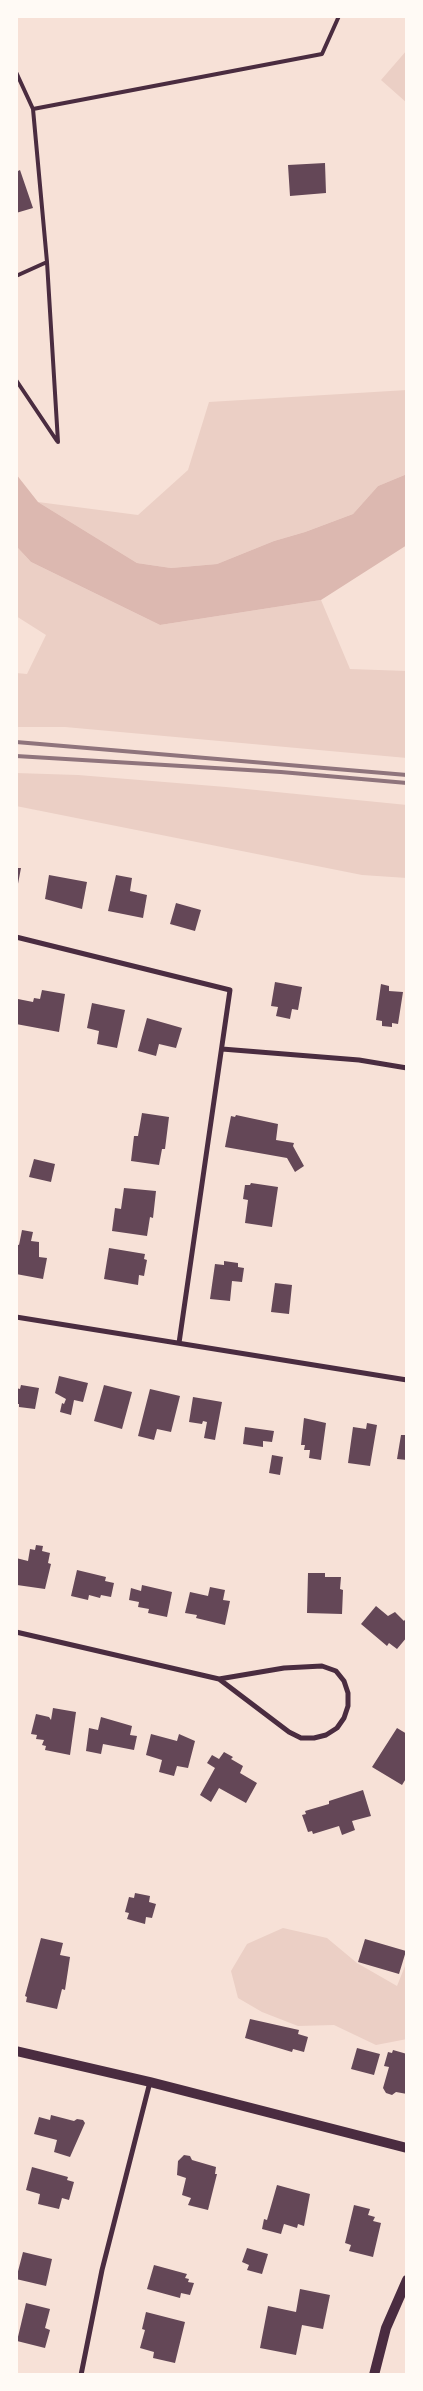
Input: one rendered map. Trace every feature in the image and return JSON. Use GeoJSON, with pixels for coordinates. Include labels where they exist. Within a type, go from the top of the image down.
{"type":"FeatureCollection","features":[{"type":"Feature","properties":{"kind":"main road"},"geometry":{"type":"LineString","coordinates":[[16,2051],[150,2082],[407,2148]]}},
{"type":"Feature","properties":{"kind":"main road"},"geometry":{"type":"LineString","coordinates":[[374,2375],[377,2356],[386,2328],[407,2280]]}},
{"type":"Feature","properties":{"kind":"street"},"geometry":{"type":"LineString","coordinates":[[16,937],[230,990],[179,1343]]}},
{"type":"Feature","properties":{"kind":"street"},"geometry":{"type":"LineString","coordinates":[[222,1049],[359,1060],[407,1068]]}},
{"type":"Feature","properties":{"kind":"street"},"geometry":{"type":"LineString","coordinates":[[16,1317],[407,1380]]}},
{"type":"Feature","properties":{"kind":"street"},"geometry":{"type":"LineString","coordinates":[[16,1632],[219,1680],[289,1732],[301,1738],[314,1738],[326,1735],[337,1728],[344,1718],[348,1706],[348,1693],[344,1681],[336,1671],[322,1666],[284,1668],[219,1680]]}},
{"type":"Feature","properties":{"kind":"street"},"geometry":{"type":"LineString","coordinates":[[81,2375],[102,2270],[150,2082]]}},
{"type":"Feature","properties":{"kind":"lane"},"geometry":{"type":"LineString","coordinates":[[33,109],[322,54],[338,16]]}},
{"type":"Feature","properties":{"kind":"lane"},"geometry":{"type":"LineString","coordinates":[[16,72],[33,109],[47,262],[58,442],[16,380]]}},
{"type":"Feature","properties":{"kind":"lane"},"geometry":{"type":"LineString","coordinates":[[16,276],[47,262]]}},
{"type":"Feature","properties":{"kind":"shaded area"},"geometry":{"type":"Polygon","coordinates":[[[407,50],[407,103],[381,80],[407,50]]]}},
{"type":"Feature","properties":{"kind":"shaded area"},"geometry":{"type":"Polygon","coordinates":[[[407,390],[407,474],[378,486],[353,514],[305,532],[274,541],[217,564],[171,568],[137,563],[38,502],[138,515],[188,470],[209,402],[407,390]]]}},
{"type":"Feature","properties":{"kind":"shaded area"},"geometry":{"type":"Polygon","coordinates":[[[16,474],[38,502],[137,563],[171,568],[217,564],[274,541],[305,532],[353,514],[378,486],[407,474],[407,545],[321,600],[160,625],[31,562],[16,546],[16,474]]]}},
{"type":"Feature","properties":{"kind":"shaded area"},"geometry":{"type":"Polygon","coordinates":[[[16,546],[31,562],[160,625],[321,600],[350,669],[407,671],[407,758],[65,727],[16,727],[16,673],[27,674],[46,635],[16,616],[16,546]]]}},
{"type":"Feature","properties":{"kind":"shaded area"},"geometry":{"type":"Polygon","coordinates":[[[16,773],[78,775],[226,787],[407,805],[407,878],[362,875],[16,806],[16,773]]]}},
{"type":"Feature","properties":{"kind":"shaded area"},"geometry":{"type":"Polygon","coordinates":[[[283,1928],[327,1938],[357,1963],[397,1986],[407,1961],[407,2039],[376,2045],[334,2025],[298,2026],[262,2012],[238,1998],[231,1971],[247,1944],[283,1928]]]}},
{"type":"Feature","properties":{"kind":"building"},"geometry":{"type":"Polygon","coordinates":[[[325,163],[326,193],[290,196],[288,165],[325,163]]]}},
{"type":"Feature","properties":{"kind":"building"},"geometry":{"type":"Polygon","coordinates":[[[20,170],[33,208],[16,213],[16,172],[20,170]]]}},
{"type":"Feature","properties":{"kind":"building"},"geometry":{"type":"Polygon","coordinates":[[[16,868],[21,868],[17,889],[16,888],[16,868]]]}},
{"type":"Feature","properties":{"kind":"building"},"geometry":{"type":"Polygon","coordinates":[[[49,875],[87,882],[82,909],[45,899],[49,875]]]}},
{"type":"Feature","properties":{"kind":"building"},"geometry":{"type":"Polygon","coordinates":[[[116,875],[132,878],[130,891],[147,895],[143,918],[108,911],[116,875]]]}},
{"type":"Feature","properties":{"kind":"building"},"geometry":{"type":"Polygon","coordinates":[[[176,903],[201,910],[195,931],[170,924],[176,903]]]}},
{"type":"Feature","properties":{"kind":"building"},"geometry":{"type":"Polygon","coordinates":[[[275,982],[302,987],[298,1010],[292,1009],[290,1019],[276,1016],[278,1007],[271,1006],[275,982]]]}},
{"type":"Feature","properties":{"kind":"building"},"geometry":{"type":"Polygon","coordinates":[[[381,984],[389,986],[389,991],[403,992],[398,1024],[392,1023],[392,1027],[382,1026],[382,1021],[376,1020],[381,984]]]}},
{"type":"Feature","properties":{"kind":"building"},"geometry":{"type":"Polygon","coordinates":[[[42,990],[65,994],[59,1032],[16,1024],[18,999],[33,1002],[34,998],[40,999],[42,990]]]}},
{"type":"Feature","properties":{"kind":"building"},"geometry":{"type":"Polygon","coordinates":[[[92,1003],[125,1010],[117,1048],[97,1044],[99,1031],[87,1028],[92,1003]]]}},
{"type":"Feature","properties":{"kind":"building"},"geometry":{"type":"Polygon","coordinates":[[[147,1018],[182,1028],[176,1048],[159,1044],[156,1056],[138,1051],[147,1018]]]}},
{"type":"Feature","properties":{"kind":"building"},"geometry":{"type":"Polygon","coordinates":[[[142,1113],[169,1117],[165,1149],[162,1149],[159,1165],[131,1161],[134,1136],[138,1136],[142,1113]]]}},
{"type":"Feature","properties":{"kind":"building"},"geometry":{"type":"Polygon","coordinates":[[[236,1115],[278,1124],[276,1140],[294,1143],[293,1146],[304,1166],[295,1172],[287,1158],[225,1147],[231,1116],[235,1117],[236,1115]]]}},
{"type":"Feature","properties":{"kind":"building"},"geometry":{"type":"Polygon","coordinates":[[[34,1159],[55,1164],[51,1182],[29,1177],[34,1159]]]}},
{"type":"Feature","properties":{"kind":"building"},"geometry":{"type":"Polygon","coordinates":[[[251,1183],[278,1187],[272,1227],[245,1223],[248,1200],[243,1199],[245,1185],[250,1185],[251,1183]]]}},
{"type":"Feature","properties":{"kind":"building"},"geometry":{"type":"Polygon","coordinates":[[[124,1188],[156,1191],[153,1218],[150,1217],[147,1236],[112,1231],[115,1208],[121,1209],[124,1188]]]}},
{"type":"Feature","properties":{"kind":"building"},"geometry":{"type":"Polygon","coordinates":[[[22,1230],[33,1232],[31,1241],[39,1242],[39,1257],[47,1258],[43,1279],[16,1274],[16,1244],[19,1245],[22,1230]]]}},
{"type":"Feature","properties":{"kind":"building"},"geometry":{"type":"Polygon","coordinates":[[[109,1248],[145,1254],[144,1259],[147,1260],[144,1276],[139,1275],[138,1285],[104,1279],[109,1248]]]}},
{"type":"Feature","properties":{"kind":"building"},"geometry":{"type":"Polygon","coordinates":[[[224,1261],[238,1263],[238,1267],[244,1268],[242,1282],[232,1281],[230,1301],[210,1299],[215,1264],[224,1265],[224,1261]]]}},
{"type":"Feature","properties":{"kind":"building"},"geometry":{"type":"Polygon","coordinates":[[[275,1283],[292,1285],[289,1314],[271,1312],[275,1283]]]}},
{"type":"Feature","properties":{"kind":"building"},"geometry":{"type":"Polygon","coordinates":[[[59,1376],[88,1383],[83,1402],[74,1400],[71,1415],[60,1412],[62,1403],[64,1404],[66,1399],[55,1393],[59,1376]]]}},
{"type":"Feature","properties":{"kind":"building"},"geometry":{"type":"Polygon","coordinates":[[[21,1385],[39,1388],[35,1409],[19,1407],[19,1404],[16,1404],[16,1388],[20,1389],[21,1385]]]}},
{"type":"Feature","properties":{"kind":"building"},"geometry":{"type":"Polygon","coordinates":[[[104,1385],[132,1392],[122,1429],[94,1421],[104,1385]]]}},
{"type":"Feature","properties":{"kind":"building"},"geometry":{"type":"Polygon","coordinates":[[[150,1389],[180,1396],[171,1432],[157,1429],[154,1440],[138,1436],[150,1389]]]}},
{"type":"Feature","properties":{"kind":"building"},"geometry":{"type":"Polygon","coordinates":[[[193,1397],[222,1402],[215,1440],[204,1438],[207,1422],[203,1421],[202,1424],[189,1422],[193,1397]]]}},
{"type":"Feature","properties":{"kind":"building"},"geometry":{"type":"Polygon","coordinates":[[[304,1418],[326,1423],[321,1460],[309,1458],[310,1450],[304,1450],[305,1445],[301,1445],[304,1418]]]}},
{"type":"Feature","properties":{"kind":"building"},"geometry":{"type":"Polygon","coordinates":[[[367,1423],[377,1425],[370,1466],[348,1463],[353,1427],[366,1429],[367,1423]]]}},
{"type":"Feature","properties":{"kind":"building"},"geometry":{"type":"Polygon","coordinates":[[[245,1427],[274,1431],[272,1442],[263,1441],[263,1447],[243,1444],[245,1427]]]}},
{"type":"Feature","properties":{"kind":"building"},"geometry":{"type":"Polygon","coordinates":[[[401,1435],[407,1435],[407,1460],[397,1459],[401,1435]]]}},
{"type":"Feature","properties":{"kind":"building"},"geometry":{"type":"Polygon","coordinates":[[[272,1455],[283,1457],[280,1475],[269,1473],[272,1455]]]}},
{"type":"Feature","properties":{"kind":"building"},"geometry":{"type":"Polygon","coordinates":[[[36,1545],[43,1546],[42,1551],[50,1553],[48,1563],[51,1564],[45,1589],[17,1585],[16,1558],[28,1561],[30,1549],[35,1550],[36,1545]]]}},
{"type":"Feature","properties":{"kind":"building"},"geometry":{"type":"Polygon","coordinates":[[[77,1570],[106,1577],[105,1581],[114,1583],[111,1597],[101,1595],[100,1598],[89,1595],[88,1600],[71,1596],[77,1570]]]}},
{"type":"Feature","properties":{"kind":"building"},"geometry":{"type":"Polygon","coordinates":[[[308,1573],[325,1573],[325,1577],[341,1577],[340,1589],[343,1590],[342,1614],[307,1613],[308,1573]]]}},
{"type":"Feature","properties":{"kind":"building"},"geometry":{"type":"Polygon","coordinates":[[[142,1585],[172,1592],[167,1617],[148,1613],[149,1609],[138,1607],[139,1602],[129,1600],[131,1588],[141,1591],[142,1585]]]}},
{"type":"Feature","properties":{"kind":"building"},"geometry":{"type":"Polygon","coordinates":[[[210,1587],[225,1590],[223,1600],[230,1601],[225,1625],[196,1618],[197,1615],[185,1613],[190,1592],[208,1596],[210,1587]]]}},
{"type":"Feature","properties":{"kind":"building"},"geometry":{"type":"Polygon","coordinates":[[[376,1606],[388,1616],[395,1612],[404,1621],[407,1617],[407,1637],[397,1649],[389,1643],[387,1646],[361,1624],[376,1606]]]}},
{"type":"Feature","properties":{"kind":"building"},"geometry":{"type":"Polygon","coordinates":[[[53,1708],[76,1712],[70,1755],[45,1750],[46,1746],[42,1745],[44,1740],[36,1739],[37,1735],[31,1734],[36,1714],[49,1717],[51,1720],[53,1708]]]}},
{"type":"Feature","properties":{"kind":"building"},"geometry":{"type":"Polygon","coordinates":[[[101,1717],[132,1726],[130,1735],[137,1736],[134,1750],[103,1744],[101,1754],[86,1751],[89,1728],[98,1730],[101,1717]]]}},
{"type":"Feature","properties":{"kind":"building"},"geometry":{"type":"Polygon","coordinates":[[[397,1728],[407,1734],[407,1777],[402,1785],[372,1767],[397,1728]]]}},
{"type":"Feature","properties":{"kind":"building"},"geometry":{"type":"Polygon","coordinates":[[[151,1734],[177,1741],[179,1734],[195,1741],[188,1768],[177,1766],[174,1776],[159,1772],[162,1760],[146,1755],[151,1734]]]}},
{"type":"Feature","properties":{"kind":"building"},"geometry":{"type":"Polygon","coordinates":[[[224,1752],[243,1766],[240,1773],[257,1783],[246,1803],[219,1788],[211,1802],[200,1795],[215,1768],[207,1763],[212,1755],[219,1759],[224,1752]]]}},
{"type":"Feature","properties":{"kind":"building"},"geometry":{"type":"Polygon","coordinates":[[[363,1790],[371,1816],[352,1821],[355,1830],[342,1835],[339,1826],[313,1834],[312,1831],[308,1832],[302,1815],[306,1814],[305,1811],[329,1804],[329,1801],[363,1790]]]}},
{"type":"Feature","properties":{"kind":"building"},"geometry":{"type":"Polygon","coordinates":[[[135,1893],[150,1896],[149,1902],[156,1904],[152,1918],[146,1917],[145,1924],[127,1919],[129,1913],[125,1912],[129,1897],[134,1898],[135,1893]]]}},
{"type":"Feature","properties":{"kind":"building"},"geometry":{"type":"Polygon","coordinates":[[[41,1938],[63,1943],[60,1955],[70,1957],[65,1990],[62,1989],[57,2009],[26,2002],[27,1997],[25,1996],[41,1938]]]}},
{"type":"Feature","properties":{"kind":"building"},"geometry":{"type":"Polygon","coordinates":[[[365,1939],[406,1951],[399,1974],[358,1962],[365,1939]]]}},
{"type":"Feature","properties":{"kind":"building"},"geometry":{"type":"Polygon","coordinates":[[[250,2019],[299,2030],[298,2034],[308,2037],[304,2052],[293,2049],[292,2052],[245,2038],[250,2019]]]}},
{"type":"Feature","properties":{"kind":"building"},"geometry":{"type":"Polygon","coordinates":[[[357,2048],[380,2054],[374,2075],[351,2069],[357,2048]]]}},
{"type":"Feature","properties":{"kind":"building"},"geometry":{"type":"Polygon","coordinates":[[[393,2050],[407,2054],[407,2094],[396,2092],[392,2095],[386,2093],[383,2088],[389,2067],[384,2066],[388,2052],[392,2053],[393,2050]]]}},
{"type":"Feature","properties":{"kind":"building"},"geometry":{"type":"Polygon","coordinates":[[[51,2115],[74,2121],[77,2119],[83,2120],[85,2123],[70,2157],[54,2152],[57,2140],[34,2134],[39,2117],[50,2120],[51,2115]]]}},
{"type":"Feature","properties":{"kind":"building"},"geometry":{"type":"Polygon","coordinates":[[[184,2155],[190,2156],[192,2160],[216,2167],[215,2174],[217,2174],[208,2210],[188,2205],[191,2198],[182,2195],[186,2178],[177,2175],[178,2161],[184,2155]]]}},
{"type":"Feature","properties":{"kind":"building"},"geometry":{"type":"Polygon","coordinates":[[[32,2167],[68,2177],[67,2180],[74,2182],[69,2200],[62,2198],[59,2209],[38,2204],[40,2194],[26,2190],[32,2167]]]}},
{"type":"Feature","properties":{"kind":"building"},"geometry":{"type":"Polygon","coordinates":[[[277,2185],[310,2194],[304,2226],[298,2224],[297,2228],[284,2224],[281,2234],[262,2229],[264,2219],[267,2220],[277,2185]]]}},
{"type":"Feature","properties":{"kind":"building"},"geometry":{"type":"Polygon","coordinates":[[[354,2205],[370,2209],[368,2215],[375,2217],[373,2221],[381,2223],[373,2257],[349,2251],[351,2245],[345,2243],[354,2205]]]}},
{"type":"Feature","properties":{"kind":"building"},"geometry":{"type":"Polygon","coordinates":[[[247,2248],[268,2254],[262,2274],[247,2270],[249,2265],[242,2262],[247,2248]]]}},
{"type":"Feature","properties":{"kind":"building"},"geometry":{"type":"Polygon","coordinates":[[[23,2252],[52,2259],[46,2286],[16,2279],[23,2252]]]}},
{"type":"Feature","properties":{"kind":"building"},"geometry":{"type":"Polygon","coordinates":[[[154,2265],[187,2274],[185,2278],[189,2279],[188,2282],[194,2283],[190,2295],[181,2293],[180,2298],[147,2289],[154,2265]]]}},
{"type":"Feature","properties":{"kind":"building"},"geometry":{"type":"Polygon","coordinates":[[[300,2289],[330,2295],[323,2329],[302,2325],[296,2355],[260,2348],[268,2306],[296,2312],[300,2289]]]}},
{"type":"Feature","properties":{"kind":"building"},"geometry":{"type":"Polygon","coordinates":[[[26,2303],[50,2309],[45,2328],[50,2330],[45,2348],[17,2341],[26,2303]]]}},
{"type":"Feature","properties":{"kind":"building"},"geometry":{"type":"Polygon","coordinates":[[[146,2312],[185,2322],[175,2363],[153,2358],[154,2352],[140,2348],[145,2330],[142,2329],[146,2312]]]}},
{"type":"Feature","properties":{"kind":"railway"},"geometry":{"type":"LineString","coordinates":[[16,742],[407,775]]}},
{"type":"Feature","properties":{"kind":"railway"},"geometry":{"type":"LineString","coordinates":[[16,756],[281,772],[407,783]]}}]}
